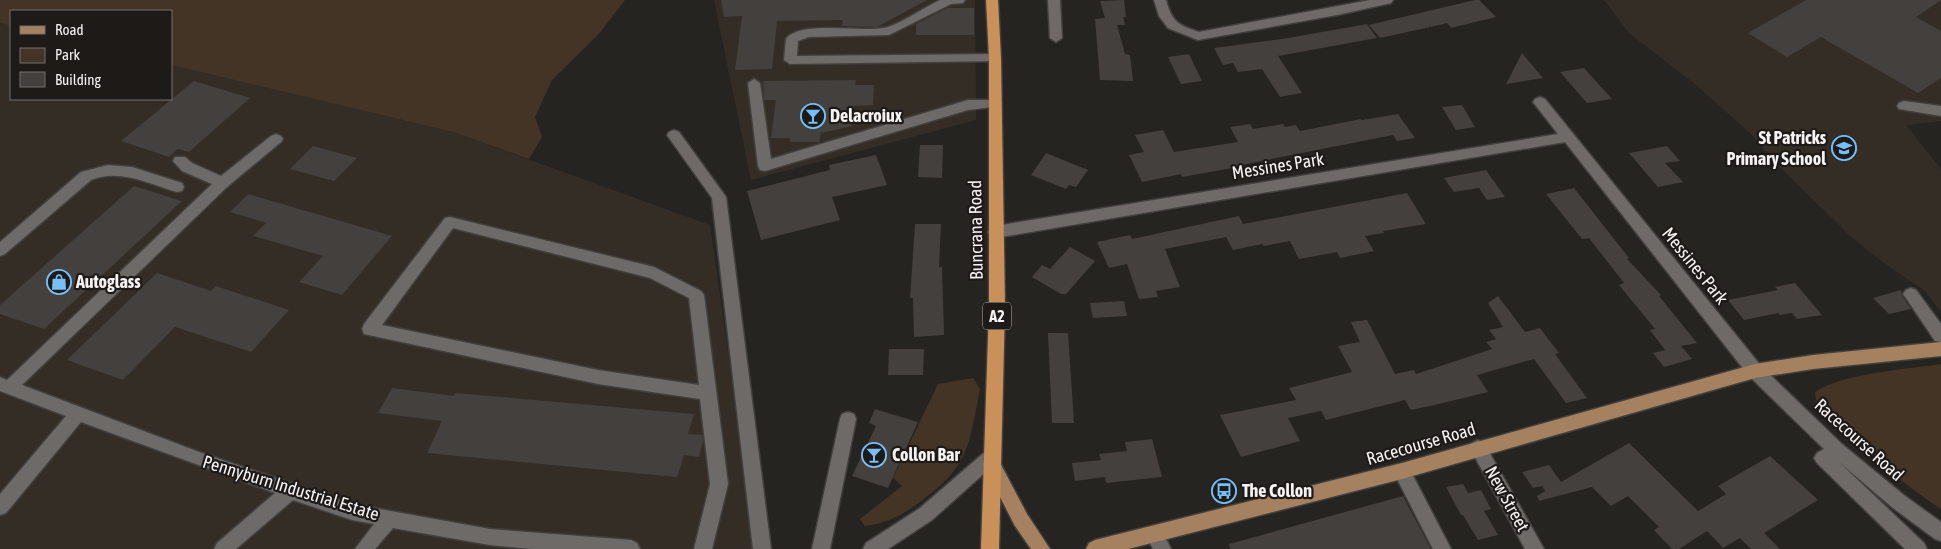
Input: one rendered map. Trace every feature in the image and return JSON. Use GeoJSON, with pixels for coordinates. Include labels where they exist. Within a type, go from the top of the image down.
{"type":"FeatureCollection","features":[{"type":"Feature","properties":{"kind":"highway","name":"Buncrana Road"},"geometry":{"type":"LineString","coordinates":[[990,549],[997,306],[994,232],[995,58],[992,0]]}},
{"type":"Feature","properties":{"kind":"main road","name":"Racecourse Road"},"geometry":{"type":"LineString","coordinates":[[1095,549],[1158,542],[1478,448],[1755,371],[1813,362],[1941,348]]}},
{"type":"Feature","properties":{"kind":"main road"},"geometry":{"type":"LineString","coordinates":[[992,460],[1021,520],[1041,549]]}},
{"type":"Feature","properties":{"kind":"street"},"geometry":{"type":"LineString","coordinates":[[959,0],[949,0],[889,31],[807,33],[792,39],[790,60],[995,58]]}},
{"type":"Feature","properties":{"kind":"street"},"geometry":{"type":"LineString","coordinates":[[1054,0],[1056,38]]}},
{"type":"Feature","properties":{"kind":"street"},"geometry":{"type":"LineString","coordinates":[[1160,0],[1165,19],[1179,29],[1198,36],[1387,0]]}},
{"type":"Feature","properties":{"kind":"street"},"geometry":{"type":"LineString","coordinates":[[754,83],[765,166],[968,105],[994,104]]}},
{"type":"Feature","properties":{"kind":"street","name":"Messines Park"},"geometry":{"type":"LineString","coordinates":[[1540,102],[1755,371]]}},
{"type":"Feature","properties":{"kind":"street"},"geometry":{"type":"LineString","coordinates":[[1904,106],[1941,111]]}},
{"type":"Feature","properties":{"kind":"street"},"geometry":{"type":"LineString","coordinates":[[674,136],[719,197],[762,549]]}},
{"type":"Feature","properties":{"kind":"street","name":"Messines Park"},"geometry":{"type":"LineString","coordinates":[[994,232],[1568,137]]}},
{"type":"Feature","properties":{"kind":"street"},"geometry":{"type":"LineString","coordinates":[[5,386],[222,183],[276,139]]}},
{"type":"Feature","properties":{"kind":"street"},"geometry":{"type":"LineString","coordinates":[[180,161],[187,167],[222,183]]}},
{"type":"Feature","properties":{"kind":"street"},"geometry":{"type":"LineString","coordinates":[[0,250],[86,176],[101,170],[125,171],[177,187]]}},
{"type":"Feature","properties":{"kind":"street"},"geometry":{"type":"LineString","coordinates":[[703,549],[719,484],[708,393],[696,295],[654,273],[450,222],[370,329],[598,377],[708,393]]}},
{"type":"Feature","properties":{"kind":"street"},"geometry":{"type":"LineString","coordinates":[[1911,294],[1941,336]]}},
{"type":"Feature","properties":{"kind":"street","name":"Racecourse Road"},"geometry":{"type":"LineString","coordinates":[[1755,371],[1837,450],[1899,502],[1941,532]]}},
{"type":"Feature","properties":{"kind":"street","name":"Pennyburn Industrial Estate"},"geometry":{"type":"LineString","coordinates":[[5,386],[77,414],[352,512],[487,543],[631,549]]}},
{"type":"Feature","properties":{"kind":"street"},"geometry":{"type":"LineString","coordinates":[[0,507],[77,414]]}},
{"type":"Feature","properties":{"kind":"street"},"geometry":{"type":"LineString","coordinates":[[821,549],[848,419]]}},
{"type":"Feature","properties":{"kind":"street","name":"New Street"},"geometry":{"type":"LineString","coordinates":[[1478,448],[1535,549]]}},
{"type":"Feature","properties":{"kind":"street"},"geometry":{"type":"LineString","coordinates":[[1837,450],[1823,458],[1918,549]]}},
{"type":"Feature","properties":{"kind":"street"},"geometry":{"type":"LineString","coordinates":[[872,549],[926,514],[992,460]]}},
{"type":"Feature","properties":{"kind":"street"},"geometry":{"type":"LineString","coordinates":[[1402,471],[1442,549]]}},
{"type":"Feature","properties":{"kind":"street"},"geometry":{"type":"LineString","coordinates":[[223,549],[290,491]]}},
{"type":"Feature","properties":{"kind":"street"},"geometry":{"type":"LineString","coordinates":[[364,549],[389,519]]}},
{"type":"Feature","properties":{"kind":"shaded area"},"geometry":{"type":"Polygon","coordinates":[[[714,0],[975,0],[976,120],[751,180],[714,0]]]}},
{"type":"Feature","properties":{"kind":"shaded area","name":"St Patricks Primary School"},"geometry":{"type":"Polygon","coordinates":[[[1604,0],[1941,0],[1941,121],[1906,125],[1941,169],[1941,312],[1925,291],[1884,263],[1850,236],[1775,162],[1750,133],[1696,85],[1629,33],[1604,0]]]}},
{"type":"Feature","properties":{"kind":"shaded area"},"geometry":{"type":"Polygon","coordinates":[[[0,23],[10,26],[10,100],[172,100],[172,65],[453,132],[710,225],[753,529],[765,549],[0,549],[0,23]]]}},
{"type":"Feature","properties":{"kind":"green space"},"geometry":{"type":"Polygon","coordinates":[[[0,0],[625,0],[599,34],[552,80],[535,117],[542,137],[529,159],[453,132],[172,65],[172,10],[10,10],[10,26],[0,23],[0,0]]]}},
{"type":"Feature","properties":{"kind":"green space"},"geometry":{"type":"Polygon","coordinates":[[[1941,364],[1941,509],[1908,486],[1859,444],[1816,400],[1815,393],[1838,381],[1855,377],[1941,364]]]}},
{"type":"Feature","properties":{"kind":"green space"},"geometry":{"type":"Polygon","coordinates":[[[973,378],[980,389],[969,439],[958,465],[937,488],[908,510],[895,518],[865,526],[860,519],[902,486],[893,478],[938,384],[973,378]]]}},
{"type":"Feature","properties":{"kind":"building"},"geometry":{"type":"Polygon","coordinates":[[[721,0],[927,0],[877,27],[842,26],[843,20],[777,21],[772,69],[735,70],[742,16],[724,17],[721,0]]]}},
{"type":"Feature","properties":{"kind":"building"},"geometry":{"type":"Polygon","coordinates":[[[1124,0],[1126,17],[1123,17],[1125,25],[1117,25],[1125,54],[1130,55],[1133,81],[1100,80],[1095,19],[1105,18],[1100,1],[1124,0]]]}},
{"type":"Feature","properties":{"kind":"building"},"geometry":{"type":"Polygon","coordinates":[[[1479,0],[1496,17],[1451,28],[1447,23],[1431,27],[1429,25],[1430,27],[1380,38],[1369,25],[1479,0]]]}},
{"type":"Feature","properties":{"kind":"building"},"geometry":{"type":"Polygon","coordinates":[[[1806,0],[1941,0],[1916,17],[1941,31],[1941,78],[1918,93],[1821,37],[1787,57],[1748,33],[1806,0]]]}},
{"type":"Feature","properties":{"kind":"building"},"geometry":{"type":"Polygon","coordinates":[[[947,8],[974,8],[974,35],[916,35],[916,24],[947,8]]]}},
{"type":"Feature","properties":{"kind":"building"},"geometry":{"type":"Polygon","coordinates":[[[1367,24],[1377,38],[1278,56],[1302,93],[1280,97],[1262,69],[1238,72],[1233,63],[1223,65],[1214,48],[1288,38],[1367,24]]]}},
{"type":"Feature","properties":{"kind":"building"},"geometry":{"type":"Polygon","coordinates":[[[1522,53],[1543,78],[1506,84],[1522,53]]]}},
{"type":"Feature","properties":{"kind":"building"},"geometry":{"type":"Polygon","coordinates":[[[1189,54],[1202,81],[1181,84],[1168,57],[1189,54]]]}},
{"type":"Feature","properties":{"kind":"building"},"geometry":{"type":"Polygon","coordinates":[[[1584,68],[1612,99],[1587,103],[1560,72],[1584,68]]]}},
{"type":"Feature","properties":{"kind":"building","name":"Delacroiux"},"geometry":{"type":"Polygon","coordinates":[[[856,80],[855,85],[874,85],[873,105],[854,106],[852,126],[821,133],[819,142],[790,142],[790,138],[771,138],[776,100],[764,100],[763,81],[856,80]]]}},
{"type":"Feature","properties":{"kind":"building"},"geometry":{"type":"Polygon","coordinates":[[[194,81],[250,98],[189,152],[178,149],[169,157],[121,141],[194,81]]]}},
{"type":"Feature","properties":{"kind":"building"},"geometry":{"type":"Polygon","coordinates":[[[1462,105],[1475,127],[1456,130],[1442,107],[1462,105]]]}},
{"type":"Feature","properties":{"kind":"building"},"geometry":{"type":"Polygon","coordinates":[[[1398,114],[1415,138],[1397,141],[1393,135],[1182,177],[1181,174],[1142,182],[1129,155],[1144,152],[1135,135],[1163,130],[1174,152],[1238,142],[1230,127],[1250,124],[1253,129],[1283,124],[1285,127],[1296,125],[1300,131],[1398,114]]]}},
{"type":"Feature","properties":{"kind":"building"},"geometry":{"type":"Polygon","coordinates":[[[920,145],[943,145],[942,178],[918,177],[920,145]]]}},
{"type":"Feature","properties":{"kind":"building"},"geometry":{"type":"Polygon","coordinates":[[[313,146],[357,158],[334,181],[290,169],[313,146]]]}},
{"type":"Feature","properties":{"kind":"building"},"geometry":{"type":"Polygon","coordinates":[[[1667,146],[1680,161],[1665,163],[1683,182],[1658,187],[1629,153],[1667,146]]]}},
{"type":"Feature","properties":{"kind":"building"},"geometry":{"type":"Polygon","coordinates":[[[1046,153],[1088,170],[1076,187],[1069,185],[1066,189],[1031,175],[1046,153]]]}},
{"type":"Feature","properties":{"kind":"building"},"geometry":{"type":"Polygon","coordinates":[[[876,155],[887,185],[832,197],[840,220],[761,240],[747,191],[830,170],[829,165],[876,155]]]}},
{"type":"Feature","properties":{"kind":"building"},"geometry":{"type":"Polygon","coordinates":[[[1486,170],[1505,197],[1487,200],[1479,188],[1454,192],[1444,178],[1486,170]]]}},
{"type":"Feature","properties":{"kind":"building"},"geometry":{"type":"Polygon","coordinates":[[[134,186],[182,201],[44,329],[0,314],[0,305],[134,186]]]}},
{"type":"Feature","properties":{"kind":"building"},"geometry":{"type":"Polygon","coordinates":[[[1574,188],[1629,258],[1627,259],[1661,295],[1659,296],[1697,343],[1681,346],[1692,359],[1664,367],[1653,353],[1665,350],[1650,330],[1655,329],[1619,285],[1624,283],[1589,238],[1582,239],[1546,194],[1574,188]]]}},
{"type":"Feature","properties":{"kind":"building"},"geometry":{"type":"Polygon","coordinates":[[[1407,193],[1426,224],[1365,236],[1374,251],[1340,258],[1337,252],[1299,259],[1290,241],[1233,250],[1226,237],[1165,249],[1180,287],[1156,291],[1158,297],[1139,299],[1127,264],[1109,268],[1097,242],[1130,235],[1132,239],[1239,216],[1243,224],[1407,193]]]}},
{"type":"Feature","properties":{"kind":"building"},"geometry":{"type":"Polygon","coordinates":[[[248,194],[392,236],[342,295],[299,282],[323,256],[253,236],[266,223],[230,212],[248,194]]]}},
{"type":"Feature","properties":{"kind":"building"},"geometry":{"type":"Polygon","coordinates":[[[915,224],[941,224],[939,267],[942,267],[944,335],[914,337],[913,298],[910,298],[915,224]]]}},
{"type":"Feature","properties":{"kind":"building"},"geometry":{"type":"Polygon","coordinates":[[[1070,247],[1095,261],[1066,294],[1061,294],[1032,277],[1042,265],[1050,269],[1070,247]]]}},
{"type":"Feature","properties":{"kind":"building"},"geometry":{"type":"Polygon","coordinates":[[[157,273],[211,291],[216,286],[289,310],[251,352],[175,327],[123,380],[67,360],[157,273]]]}},
{"type":"Feature","properties":{"kind":"building"},"geometry":{"type":"Polygon","coordinates":[[[1795,283],[1822,315],[1797,319],[1792,313],[1780,315],[1778,313],[1744,320],[1728,300],[1778,290],[1775,287],[1795,283]]]}},
{"type":"Feature","properties":{"kind":"building"},"geometry":{"type":"Polygon","coordinates":[[[1901,290],[1911,309],[1889,314],[1873,298],[1901,290]]]}},
{"type":"Feature","properties":{"kind":"building"},"geometry":{"type":"Polygon","coordinates":[[[1498,296],[1525,332],[1540,328],[1559,353],[1555,354],[1587,398],[1566,403],[1534,359],[1477,375],[1488,392],[1439,404],[1411,410],[1405,400],[1326,420],[1321,411],[1288,418],[1300,441],[1241,457],[1220,415],[1296,400],[1289,388],[1352,372],[1338,346],[1360,342],[1351,322],[1367,320],[1395,374],[1414,370],[1416,374],[1492,349],[1486,342],[1496,339],[1489,330],[1503,327],[1488,303],[1498,296]]]}},
{"type":"Feature","properties":{"kind":"building"},"geometry":{"type":"Polygon","coordinates":[[[1124,301],[1127,316],[1093,318],[1090,303],[1124,301]]]}},
{"type":"Feature","properties":{"kind":"building"},"geometry":{"type":"Polygon","coordinates":[[[1048,333],[1068,333],[1074,423],[1052,423],[1048,333]]]}},
{"type":"Feature","properties":{"kind":"building"},"geometry":{"type":"Polygon","coordinates":[[[889,349],[924,349],[923,375],[888,375],[889,349]]]}},
{"type":"Feature","properties":{"kind":"building"},"geometry":{"type":"Polygon","coordinates":[[[392,388],[454,396],[455,393],[694,414],[688,434],[702,435],[703,441],[699,457],[684,455],[677,477],[427,453],[442,421],[378,413],[392,388]]]}},
{"type":"Feature","properties":{"kind":"building"},"geometry":{"type":"Polygon","coordinates":[[[875,409],[918,422],[888,488],[852,476],[876,426],[869,423],[875,409]]]}},
{"type":"Feature","properties":{"kind":"building"},"geometry":{"type":"Polygon","coordinates":[[[1152,439],[1162,477],[1106,483],[1105,477],[1075,481],[1072,463],[1101,460],[1099,454],[1127,451],[1125,442],[1152,439]]]}},
{"type":"Feature","properties":{"kind":"building"},"geometry":{"type":"Polygon","coordinates":[[[1629,443],[1698,511],[1726,494],[1718,486],[1770,456],[1818,500],[1764,533],[1780,549],[1751,549],[1740,538],[1723,548],[1707,531],[1679,549],[1672,549],[1654,530],[1659,527],[1628,496],[1611,506],[1592,487],[1539,501],[1537,496],[1545,491],[1542,486],[1533,488],[1522,472],[1549,465],[1561,482],[1629,443]]]}},
{"type":"Feature","properties":{"kind":"building"},"geometry":{"type":"Polygon","coordinates":[[[1463,484],[1468,493],[1481,490],[1491,509],[1484,511],[1498,535],[1478,540],[1463,515],[1461,515],[1446,487],[1463,484]]]}},
{"type":"Feature","properties":{"kind":"building"},"geometry":{"type":"Polygon","coordinates":[[[1403,496],[1431,549],[1230,549],[1229,544],[1403,496]]]}},
{"type":"Feature","properties":{"kind":"place","name":"Delacroiux"},"geometry":{"type":"Point","coordinates":[813,116]}},
{"type":"Feature","properties":{"kind":"place","name":"St Patricks Primary School"},"geometry":{"type":"Point","coordinates":[1844,148]}},
{"type":"Feature","properties":{"kind":"place","name":"Autoglass"},"geometry":{"type":"Point","coordinates":[59,282]}},
{"type":"Feature","properties":{"kind":"place","name":"Collon Bar"},"geometry":{"type":"Point","coordinates":[874,455]}},
{"type":"Feature","properties":{"kind":"place","name":"The Collon"},"geometry":{"type":"Point","coordinates":[1224,491]}}]}
